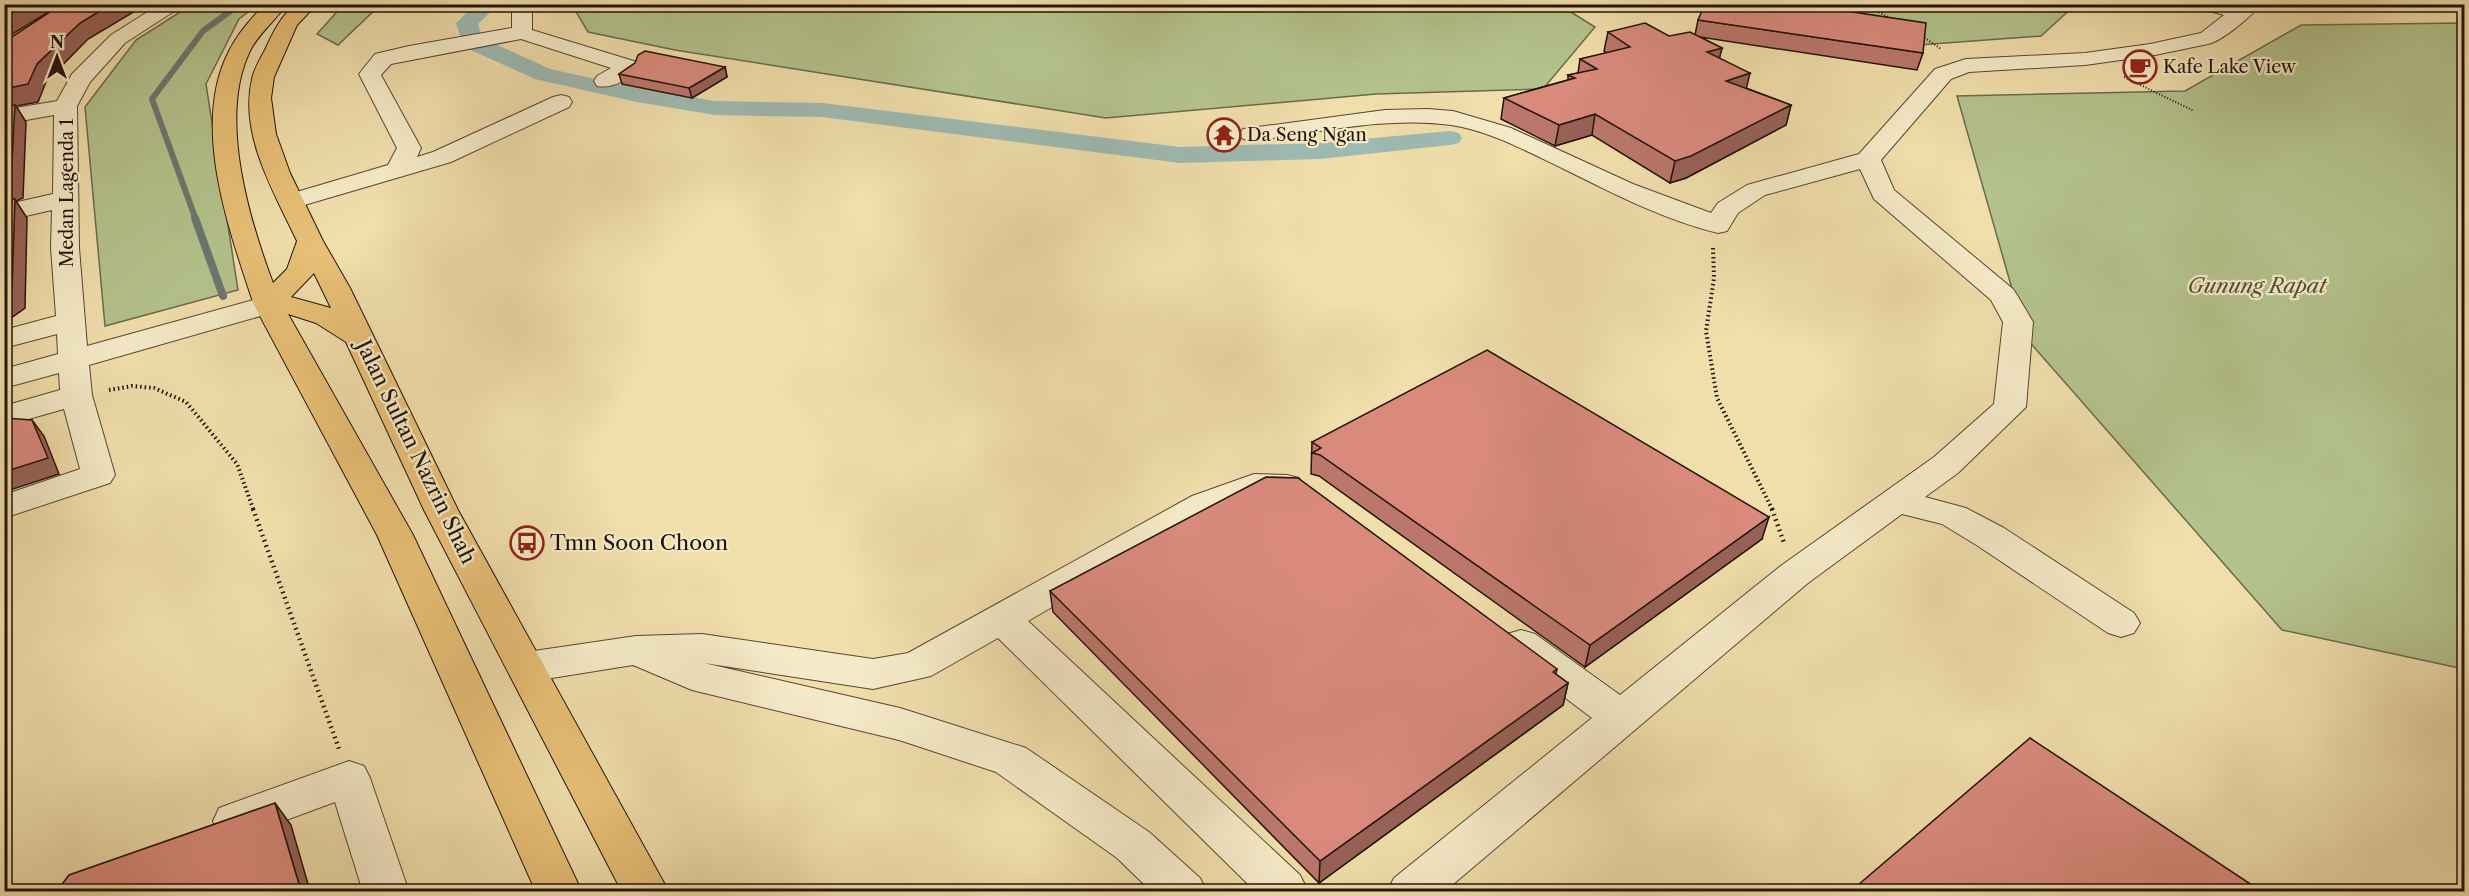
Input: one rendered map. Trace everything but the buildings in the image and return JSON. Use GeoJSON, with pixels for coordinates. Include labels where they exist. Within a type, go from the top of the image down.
{"type":"FeatureCollection","features":[{"type":"Feature","properties":{"kind":"highway"},"geometry":{"type":"LineString","coordinates":[[277,4],[253,27],[236,55],[225,98],[225,145],[235,198],[251,261],[268,305],[393,531],[560,891]]}},
{"type":"Feature","properties":{"kind":"highway","name":"Jalan Sultan Nazrin Shah"},"geometry":{"type":"LineString","coordinates":[[307,4],[288,22],[263,77],[260,98],[264,134],[278,172],[441,510],[646,891]]}},
{"type":"Feature","properties":{"kind":"highway"},"geometry":{"type":"LineString","coordinates":[[268,305],[300,272],[310,241]]}},
{"type":"Feature","properties":{"kind":"highway"},"geometry":{"type":"LineString","coordinates":[[268,305],[292,305],[314,310],[358,336]]}},
{"type":"Feature","properties":{"kind":"street","name":"Medan Lagenda 1"},"geometry":{"type":"LineString","coordinates":[[4,507],[98,475],[76,395],[65,248],[66,106],[80,79],[118,39],[175,4]]}},
{"type":"Feature","properties":{"kind":"street"},"geometry":{"type":"LineString","coordinates":[[522,4],[522,33]]}},
{"type":"Feature","properties":{"kind":"street"},"geometry":{"type":"LineString","coordinates":[[2206,4],[2246,9]]}},
{"type":"Feature","properties":{"kind":"street"},"geometry":{"type":"LineString","coordinates":[[1251,134],[1389,118],[1429,116],[1488,126],[1625,189],[1718,225],[1727,208],[1756,190],[1868,159],[1943,74],[1966,66],[2085,59],[2150,50],[2208,38],[2246,9]]}},
{"type":"Feature","properties":{"kind":"street"},"geometry":{"type":"LineString","coordinates":[[398,170],[410,148],[370,74],[383,59],[522,33],[629,67],[605,81]]}},
{"type":"Feature","properties":{"kind":"street"},"geometry":{"type":"LineString","coordinates":[[292,201],[442,157],[561,102]]}},
{"type":"Feature","properties":{"kind":"street"},"geometry":{"type":"LineString","coordinates":[[4,117],[66,106]]}},
{"type":"Feature","properties":{"kind":"street"},"geometry":{"type":"LineString","coordinates":[[1410,891],[1795,574],[1946,465],[2010,406],[2018,322],[2003,295],[1883,194],[1868,159]]}},
{"type":"Feature","properties":{"kind":"street"},"geometry":{"type":"LineString","coordinates":[[4,213],[65,200]]}},
{"type":"Feature","properties":{"kind":"street"},"geometry":{"type":"LineString","coordinates":[[4,379],[268,305]]}},
{"type":"Feature","properties":{"kind":"street"},"geometry":{"type":"LineString","coordinates":[[4,339],[70,321]]}},
{"type":"Feature","properties":{"kind":"street"},"geometry":{"type":"LineString","coordinates":[[4,416],[76,395]]}},
{"type":"Feature","properties":{"kind":"street"},"geometry":{"type":"LineString","coordinates":[[527,667],[636,650],[702,648],[873,674],[917,666],[1204,504],[1254,485],[1306,486],[1316,494]]}},
{"type":"Feature","properties":{"kind":"street"},"geometry":{"type":"LineString","coordinates":[[1898,501],[1953,516],[1991,537],[2121,623]]}},
{"type":"Feature","properties":{"kind":"street"},"geometry":{"type":"LineString","coordinates":[[1001,618],[1284,890]]}},
{"type":"Feature","properties":{"kind":"street"},"geometry":{"type":"LineString","coordinates":[[1490,621],[1622,718]]}},
{"type":"Feature","properties":{"kind":"street"},"geometry":{"type":"LineString","coordinates":[[636,650],[692,675],[900,724],[1011,760],[1133,845],[1184,891]]}},
{"type":"Feature","properties":{"kind":"street"},"geometry":{"type":"LineString","coordinates":[[196,835],[349,778],[386,891]]}},
{"type":"Feature","properties":{"kind":"path"},"geometry":{"type":"LineString","coordinates":[[1863,4],[1892,19]]}},
{"type":"Feature","properties":{"kind":"path"},"geometry":{"type":"LineString","coordinates":[[1921,35],[1966,66]]}},
{"type":"Feature","properties":{"kind":"path"},"geometry":{"type":"LineString","coordinates":[[2085,59],[2194,111]]}},
{"type":"Feature","properties":{"kind":"path"},"geometry":{"type":"LineString","coordinates":[[1718,225],[1713,246],[1714,278],[1706,331],[1718,398],[1770,502],[1795,574]]}},
{"type":"Feature","properties":{"kind":"path"},"geometry":{"type":"LineString","coordinates":[[76,395],[132,386],[154,388],[186,402],[237,464],[349,778]]}},
{"type":"Feature","properties":{"kind":"green space"},"geometry":{"type":"Polygon","coordinates":[[[1558,4],[1595,27],[1543,89],[1376,94],[1106,118],[675,50],[588,32],[572,5],[1558,4]]]}},
{"type":"Feature","properties":{"kind":"green space"},"geometry":{"type":"Polygon","coordinates":[[[191,5],[257,5],[239,19],[206,84],[238,290],[105,326],[85,107],[136,40],[191,5]]]}},
{"type":"Feature","properties":{"kind":"green space"},"geometry":{"type":"Polygon","coordinates":[[[343,5],[380,5],[338,45],[317,34],[343,5]]]}},
{"type":"Feature","properties":{"kind":"green space"},"geometry":{"type":"Polygon","coordinates":[[[1799,5],[2075,5],[2041,36],[1905,46],[1799,5]]]}},
{"type":"Feature","properties":{"kind":"green space","name":"Gunung Rapat"},"geometry":{"type":"Polygon","coordinates":[[[2464,23],[2464,669],[2282,630],[2026,338],[1957,96],[2185,91],[2301,25],[2464,23]]]}},
{"type":"Feature","properties":{"kind":"waterway"},"geometry":{"type":"LineString","coordinates":[[196,220],[152,99],[203,31],[240,4]]}},
{"type":"Feature","properties":{"kind":"waterway"},"geometry":{"type":"LineString","coordinates":[[489,4],[467,23],[472,42],[543,74],[637,95],[715,108],[822,110],[1180,155],[1320,151],[1450,138]]}},
{"type":"Feature","properties":{"kind":"waterway"},"geometry":{"type":"LineString","coordinates":[[195,218],[223,296]]}},
{"type":"Feature","properties":{"kind":"place","name":"Kafe Lake View"},"geometry":{"type":"Point","coordinates":[2140,67]}},
{"type":"Feature","properties":{"kind":"place","name":"Da Seng Ngan"},"geometry":{"type":"Point","coordinates":[1224,135]}},
{"type":"Feature","properties":{"kind":"place","name":"Tmn Soon Choon"},"geometry":{"type":"Point","coordinates":[527,543]}}]}
